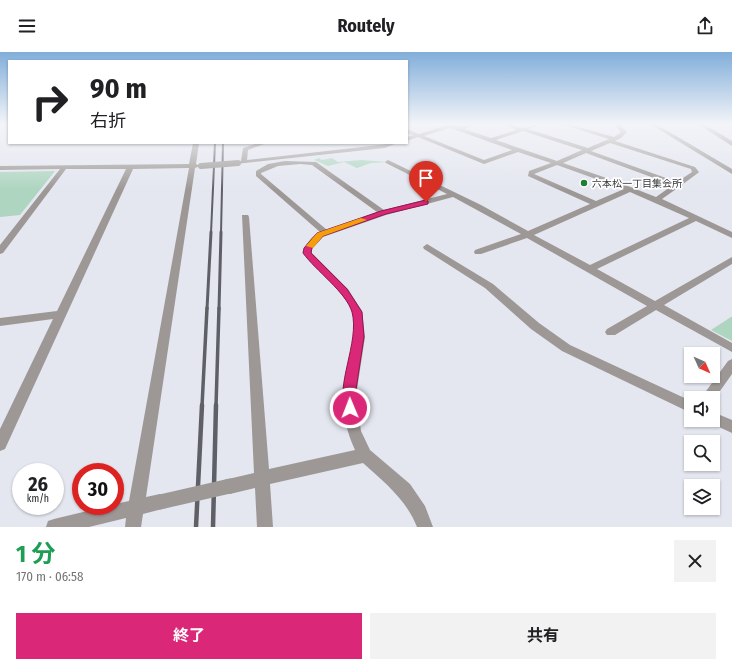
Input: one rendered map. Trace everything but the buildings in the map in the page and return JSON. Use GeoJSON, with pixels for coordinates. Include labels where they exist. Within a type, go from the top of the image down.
{"type":"FeatureCollection","features":[{"type":"Feature","properties":{"kind":"street"},"geometry":{"type":"LineString","coordinates":[[134,527],[155,383],[196,166],[196,146]]}},
{"type":"Feature","properties":{"kind":"street"},"geometry":{"type":"LineString","coordinates":[[241,163],[245,149],[254,146]]}},
{"type":"Feature","properties":{"kind":"street"},"geometry":{"type":"LineString","coordinates":[[357,146],[363,148]]}},
{"type":"Feature","properties":{"kind":"street"},"geometry":{"type":"LineString","coordinates":[[0,168],[130,168],[196,166],[241,163],[374,146]]}},
{"type":"Feature","properties":{"kind":"street"},"geometry":{"type":"LineString","coordinates":[[444,146],[484,162],[517,150]]}},
{"type":"Feature","properties":{"kind":"street"},"geometry":{"type":"LineString","coordinates":[[507,146],[657,199],[732,236]]}},
{"type":"Feature","properties":{"kind":"street"},"geometry":{"type":"LineString","coordinates":[[572,146],[680,185]]}},
{"type":"Feature","properties":{"kind":"street"},"geometry":{"type":"LineString","coordinates":[[596,204],[530,175],[531,172],[597,146]]}},
{"type":"Feature","properties":{"kind":"street"},"geometry":{"type":"LineString","coordinates":[[630,146],[693,168],[696,172],[680,185],[657,199]]}},
{"type":"Feature","properties":{"kind":"street"},"geometry":{"type":"LineString","coordinates":[[689,146],[732,172]]}},
{"type":"Feature","properties":{"kind":"street"},"geometry":{"type":"LineString","coordinates":[[326,232],[258,175],[258,172],[272,166],[305,162],[314,163],[383,213]]}},
{"type":"Feature","properties":{"kind":"street"},"geometry":{"type":"LineString","coordinates":[[388,162],[478,206],[527,235],[732,348]]}},
{"type":"Feature","properties":{"kind":"street"},"geometry":{"type":"LineString","coordinates":[[0,251],[64,168]]}},
{"type":"Feature","properties":{"kind":"street"},"geometry":{"type":"LineString","coordinates":[[0,444],[130,168]]}},
{"type":"Feature","properties":{"kind":"street"},"geometry":{"type":"LineString","coordinates":[[478,252],[527,235],[630,189]]}},
{"type":"Feature","properties":{"kind":"street"},"geometry":{"type":"LineString","coordinates":[[425,527],[419,512],[404,490],[365,455],[354,432],[349,396],[358,337],[357,312],[344,291],[307,253],[308,248],[320,235],[326,232],[383,213],[454,195]]}},
{"type":"Feature","properties":{"kind":"street"},"geometry":{"type":"LineString","coordinates":[[245,217],[266,527]]}},
{"type":"Feature","properties":{"kind":"street"},"geometry":{"type":"LineString","coordinates":[[589,269],[695,218]]}},
{"type":"Feature","properties":{"kind":"street"},"geometry":{"type":"LineString","coordinates":[[427,248],[490,286],[535,326],[566,348],[684,404]]}},
{"type":"Feature","properties":{"kind":"street"},"geometry":{"type":"LineString","coordinates":[[611,332],[732,260]]}},
{"type":"Feature","properties":{"kind":"street"},"geometry":{"type":"LineString","coordinates":[[0,322],[61,314]]}},
{"type":"Feature","properties":{"kind":"street"},"geometry":{"type":"LineString","coordinates":[[713,391],[732,364]]}},
{"type":"Feature","properties":{"kind":"street"},"geometry":{"type":"LineString","coordinates":[[720,421],[732,427]]}},
{"type":"Feature","properties":{"kind":"street"},"geometry":{"type":"LineString","coordinates":[[54,527],[365,455]]}},
{"type":"Feature","properties":{"kind":"green space"},"geometry":{"type":"Polygon","coordinates":[[[319,158],[322,160],[332,158],[338,162],[361,160],[388,162],[371,163],[357,168],[344,162],[328,166],[314,160],[319,158]]]}},
{"type":"Feature","properties":{"kind":"green space"},"geometry":{"type":"Polygon","coordinates":[[[55,171],[20,215],[0,217],[0,172],[55,171]]]}},
{"type":"Feature","properties":{"kind":"green space"},"geometry":{"type":"Polygon","coordinates":[[[732,317],[732,341],[711,330],[732,317]]]}},
{"type":"Feature","properties":{"kind":"railway"},"geometry":{"type":"LineString","coordinates":[[211,233],[215,146]]}},
{"type":"Feature","properties":{"kind":"railway"},"geometry":{"type":"LineString","coordinates":[[221,233],[223,146]]}},
{"type":"Feature","properties":{"kind":"railway"},"geometry":{"type":"LineString","coordinates":[[207,309],[211,232]]}},
{"type":"Feature","properties":{"kind":"railway"},"geometry":{"type":"LineString","coordinates":[[219,309],[221,232]]}},
{"type":"Feature","properties":{"kind":"railway"},"geometry":{"type":"LineString","coordinates":[[202,406],[207,308]]}},
{"type":"Feature","properties":{"kind":"railway"},"geometry":{"type":"LineString","coordinates":[[216,406],[219,308]]}},
{"type":"Feature","properties":{"kind":"railway"},"geometry":{"type":"LineString","coordinates":[[196,527],[202,405]]}},
{"type":"Feature","properties":{"kind":"railway"},"geometry":{"type":"LineString","coordinates":[[213,527],[216,405]]}},
{"type":"Feature","properties":{"kind":"slow traffic"},"geometry":{"type":"LineString","coordinates":[[310,246],[320,235],[363,220]]}},
{"type":"Feature","properties":{"kind":"place","name":"六本松一丁目集会所"},"geometry":{"type":"Point","coordinates":[584,183]}},
{"type":"Feature","properties":{"kind":"route"},"geometry":{"type":"LineString","coordinates":[[350,408],[349,396],[358,337],[357,312],[344,291],[314,262],[307,253],[308,248],[320,235],[383,213],[426,202]]}}]}
